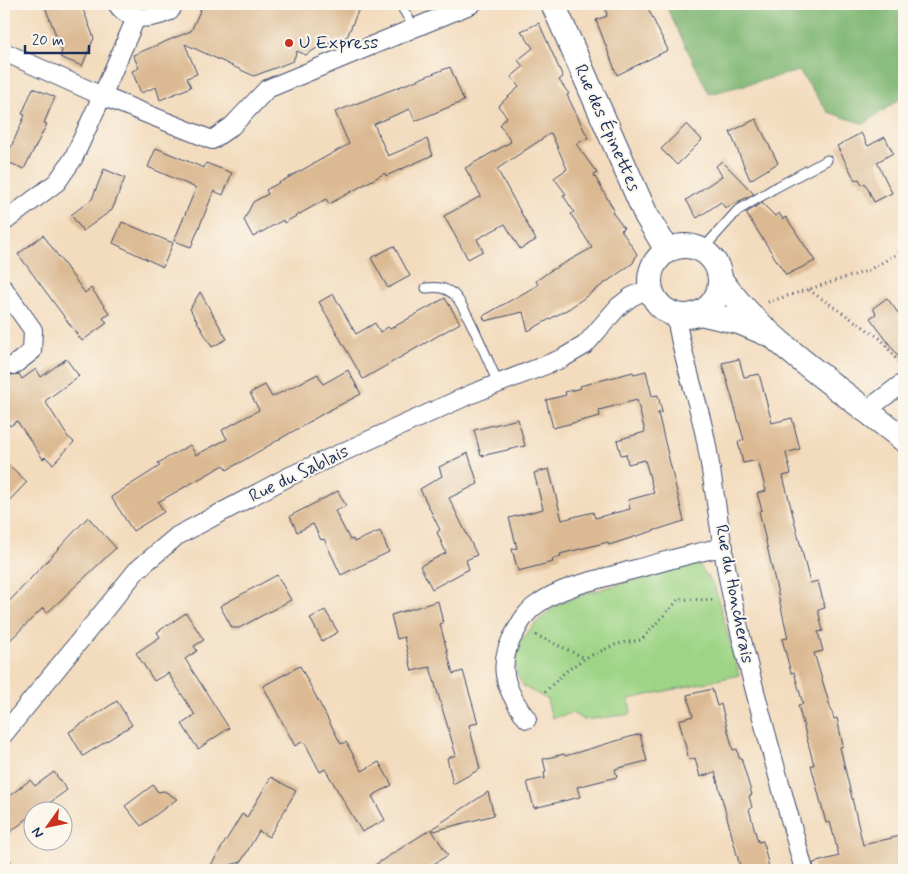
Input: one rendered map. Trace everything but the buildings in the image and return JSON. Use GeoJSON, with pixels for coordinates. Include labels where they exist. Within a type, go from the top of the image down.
{"type":"FeatureCollection","features":[{"type":"Feature","properties":{"kind":"street"},"geometry":{"type":"LineString","coordinates":[[117,4],[136,18],[152,19],[170,11],[174,4]]}},
{"type":"Feature","properties":{"kind":"street"},"geometry":{"type":"LineString","coordinates":[[4,52],[102,96],[212,140],[232,126],[267,89],[472,4]]}},
{"type":"Feature","properties":{"kind":"street","name":"Rue des Épinettes"},"geometry":{"type":"LineString","coordinates":[[553,4],[646,215],[667,250]]}},
{"type":"Feature","properties":{"kind":"street"},"geometry":{"type":"LineString","coordinates":[[4,222],[57,182],[73,159],[136,18]]}},
{"type":"Feature","properties":{"kind":"street"},"geometry":{"type":"LineString","coordinates":[[688,315],[713,303],[720,287],[720,279],[715,262],[702,250],[690,246],[678,246],[667,250],[658,257],[652,266],[650,288],[656,303],[669,313],[739,322],[778,338]]}},
{"type":"Feature","properties":{"kind":"street"},"geometry":{"type":"LineString","coordinates":[[720,279],[749,312],[778,338],[815,370],[904,440]]}},
{"type":"Feature","properties":{"kind":"street","name":"Rue du Sablais"},"geometry":{"type":"LineString","coordinates":[[4,734],[132,576],[178,536],[290,476],[498,383],[561,359],[585,345],[618,307],[631,297],[650,288]]}},
{"type":"Feature","properties":{"kind":"street"},"geometry":{"type":"LineString","coordinates":[[4,289],[33,330],[32,350],[9,369]]}},
{"type":"Feature","properties":{"kind":"street","name":"Rue du Honcherais"},"geometry":{"type":"LineString","coordinates":[[688,315],[681,350],[694,389],[706,439],[732,601],[804,870]]}},
{"type":"Feature","properties":{"kind":"street"},"geometry":{"type":"LineString","coordinates":[[867,410],[904,382]]}},
{"type":"Feature","properties":{"kind":"street"},"geometry":{"type":"LineString","coordinates":[[527,718],[512,699],[504,674],[505,656],[518,626],[536,604],[554,593],[578,585],[724,547]]}},
{"type":"Feature","properties":{"kind":"lane"},"geometry":{"type":"LineString","coordinates":[[400,4],[415,29]]}},
{"type":"Feature","properties":{"kind":"lane"},"geometry":{"type":"LineString","coordinates":[[702,250],[737,211],[772,189],[827,160]]}},
{"type":"Feature","properties":{"kind":"lane"},"geometry":{"type":"LineString","coordinates":[[426,288],[438,287],[454,294],[465,311],[498,383]]}},
{"type":"Feature","properties":{"kind":"path"},"geometry":{"type":"LineString","coordinates":[[749,312],[757,304],[809,290],[867,271],[904,250]]}},
{"type":"Feature","properties":{"kind":"path"},"geometry":{"type":"LineString","coordinates":[[809,290],[881,339],[904,371]]}},
{"type":"Feature","properties":{"kind":"path"},"geometry":{"type":"LineString","coordinates":[[545,692],[565,672],[585,658],[617,644],[641,640],[679,599],[732,601]]}},
{"type":"Feature","properties":{"kind":"path"},"geometry":{"type":"LineString","coordinates":[[518,626],[585,658]]}},
{"type":"Feature","properties":{"kind":"path"},"geometry":{"type":"LineString","coordinates":[[4,853],[17,870]]}},
{"type":"Feature","properties":{"kind":"green space"},"geometry":{"type":"Polygon","coordinates":[[[665,4],[904,4],[904,96],[864,124],[828,112],[799,71],[709,94],[665,4]]]}},
{"type":"Feature","properties":{"kind":"green space"},"geometry":{"type":"Polygon","coordinates":[[[697,563],[714,585],[739,675],[629,699],[631,714],[584,720],[572,713],[552,718],[547,699],[524,687],[516,673],[517,646],[534,625],[554,607],[580,595],[697,563]]]}},
{"type":"Feature","properties":{"kind":"place","name":"U Express"},"geometry":{"type":"Point","coordinates":[289,43]}}]}
